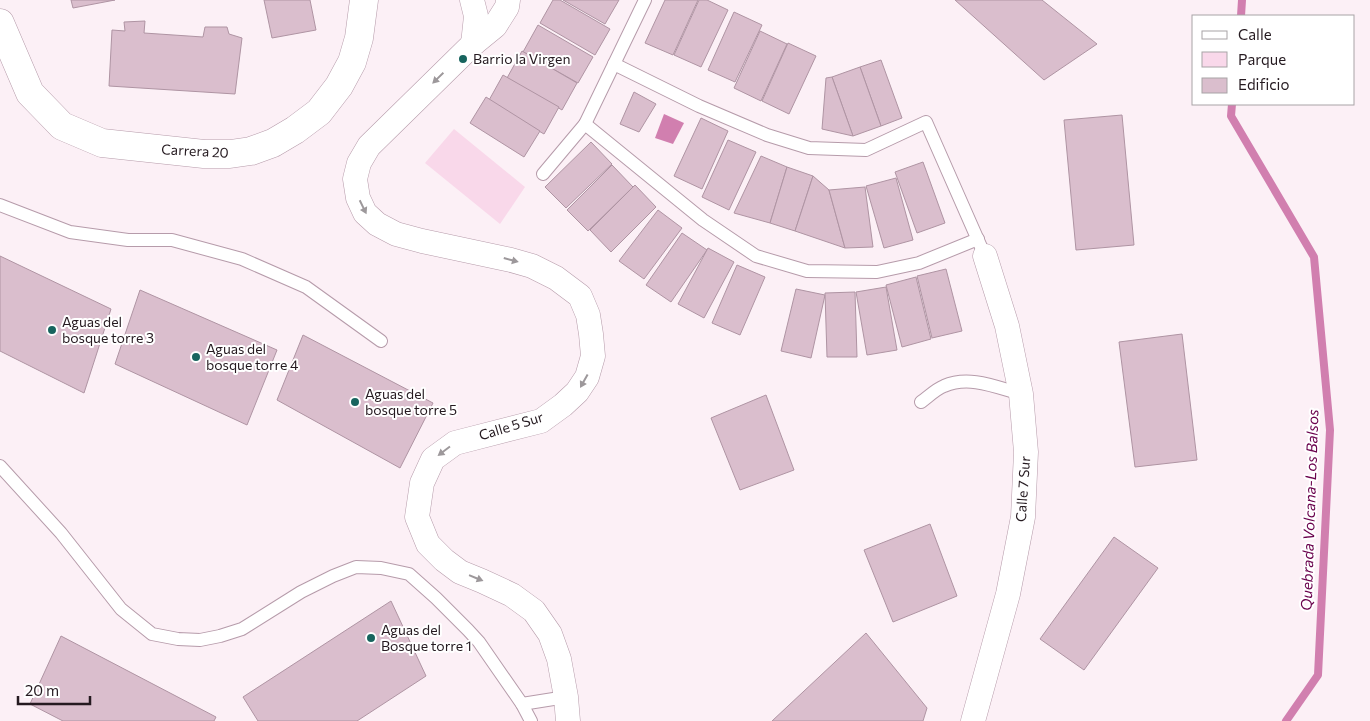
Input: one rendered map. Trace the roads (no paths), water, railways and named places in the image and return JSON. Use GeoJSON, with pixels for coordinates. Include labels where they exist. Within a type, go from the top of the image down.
{"type":"FeatureCollection","features":[{"type":"Feature","properties":{"kind":"street","name":"Carrera 20"},"geometry":{"type":"LineString","coordinates":[[0,23],[30,93],[62,126],[102,143],[204,154],[230,154],[273,143],[295,130],[319,112],[339,86],[352,62],[359,38],[364,0]]}},
{"type":"Feature","properties":{"kind":"street"},"geometry":{"type":"LineString","coordinates":[[472,0],[476,16],[473,44]]}},
{"type":"Feature","properties":{"kind":"street","name":"Calle 5 Sur"},"geometry":{"type":"LineString","coordinates":[[508,0],[507,7],[495,26],[473,44],[369,146],[359,163],[355,179],[358,198],[365,213],[377,224],[396,234],[532,266],[556,278],[580,296],[588,315],[592,334],[593,356],[587,377],[577,392],[563,405],[541,420],[455,443],[433,459],[422,483],[417,517],[428,544],[444,560],[460,572],[512,595],[534,611],[550,634],[559,659],[568,721]]}},
{"type":"Feature","properties":{"kind":"street","name":"Calle 7 Sur"},"geometry":{"type":"LineString","coordinates":[[973,721],[1008,594],[1022,517],[1026,452],[1020,394],[1007,326],[982,248]]}},
{"type":"Feature","properties":{"kind":"lane"},"geometry":{"type":"LineString","coordinates":[[543,174],[585,124],[645,0]]}},
{"type":"Feature","properties":{"kind":"lane"},"geometry":{"type":"LineString","coordinates":[[585,124],[703,220],[756,256],[807,271],[877,272],[982,248],[926,122],[866,150],[809,148],[767,135],[699,106],[614,64]]}},
{"type":"Feature","properties":{"kind":"lane"},"geometry":{"type":"LineString","coordinates":[[0,205],[70,232],[128,240],[172,240],[242,259],[306,287],[381,341]]}},
{"type":"Feature","properties":{"kind":"lane"},"geometry":{"type":"LineString","coordinates":[[921,402],[942,386],[960,381],[985,383],[1020,394]]}},
{"type":"Feature","properties":{"kind":"lane"},"geometry":{"type":"LineString","coordinates":[[0,466],[61,533],[121,609],[152,634],[178,639],[200,640],[242,629],[301,592],[356,567],[381,568],[409,574],[436,598],[479,642],[522,704],[531,721]]}},
{"type":"Feature","properties":{"kind":"lane"},"geometry":{"type":"LineString","coordinates":[[522,704],[566,697]]}},
{"type":"Feature","properties":{"kind":"waterway","name":"Quebrada Volcana-Los Balsos"},"geometry":{"type":"LineString","coordinates":[[1241,15],[1242,0]]}},
{"type":"Feature","properties":{"kind":"waterway","name":"Quebrada Volcana-Los Balsos"},"geometry":{"type":"LineString","coordinates":[[1232,105],[1231,116],[1314,257],[1330,430],[1318,675],[1286,721]]}},
{"type":"Feature","properties":{"kind":"place","name":"Barrio la Virgen"},"geometry":{"type":"Point","coordinates":[463,59]}},
{"type":"Feature","properties":{"kind":"place","name":"Aguas del bosque torre 3"},"geometry":{"type":"Point","coordinates":[52,330]}},
{"type":"Feature","properties":{"kind":"place","name":"Aguas del bosque torre 4"},"geometry":{"type":"Point","coordinates":[196,357]}},
{"type":"Feature","properties":{"kind":"place","name":"Aguas del bosque torre 5"},"geometry":{"type":"Point","coordinates":[355,402]}},
{"type":"Feature","properties":{"kind":"place","name":"Aguas del Bosque torre 1"},"geometry":{"type":"Point","coordinates":[371,638]}}]}
